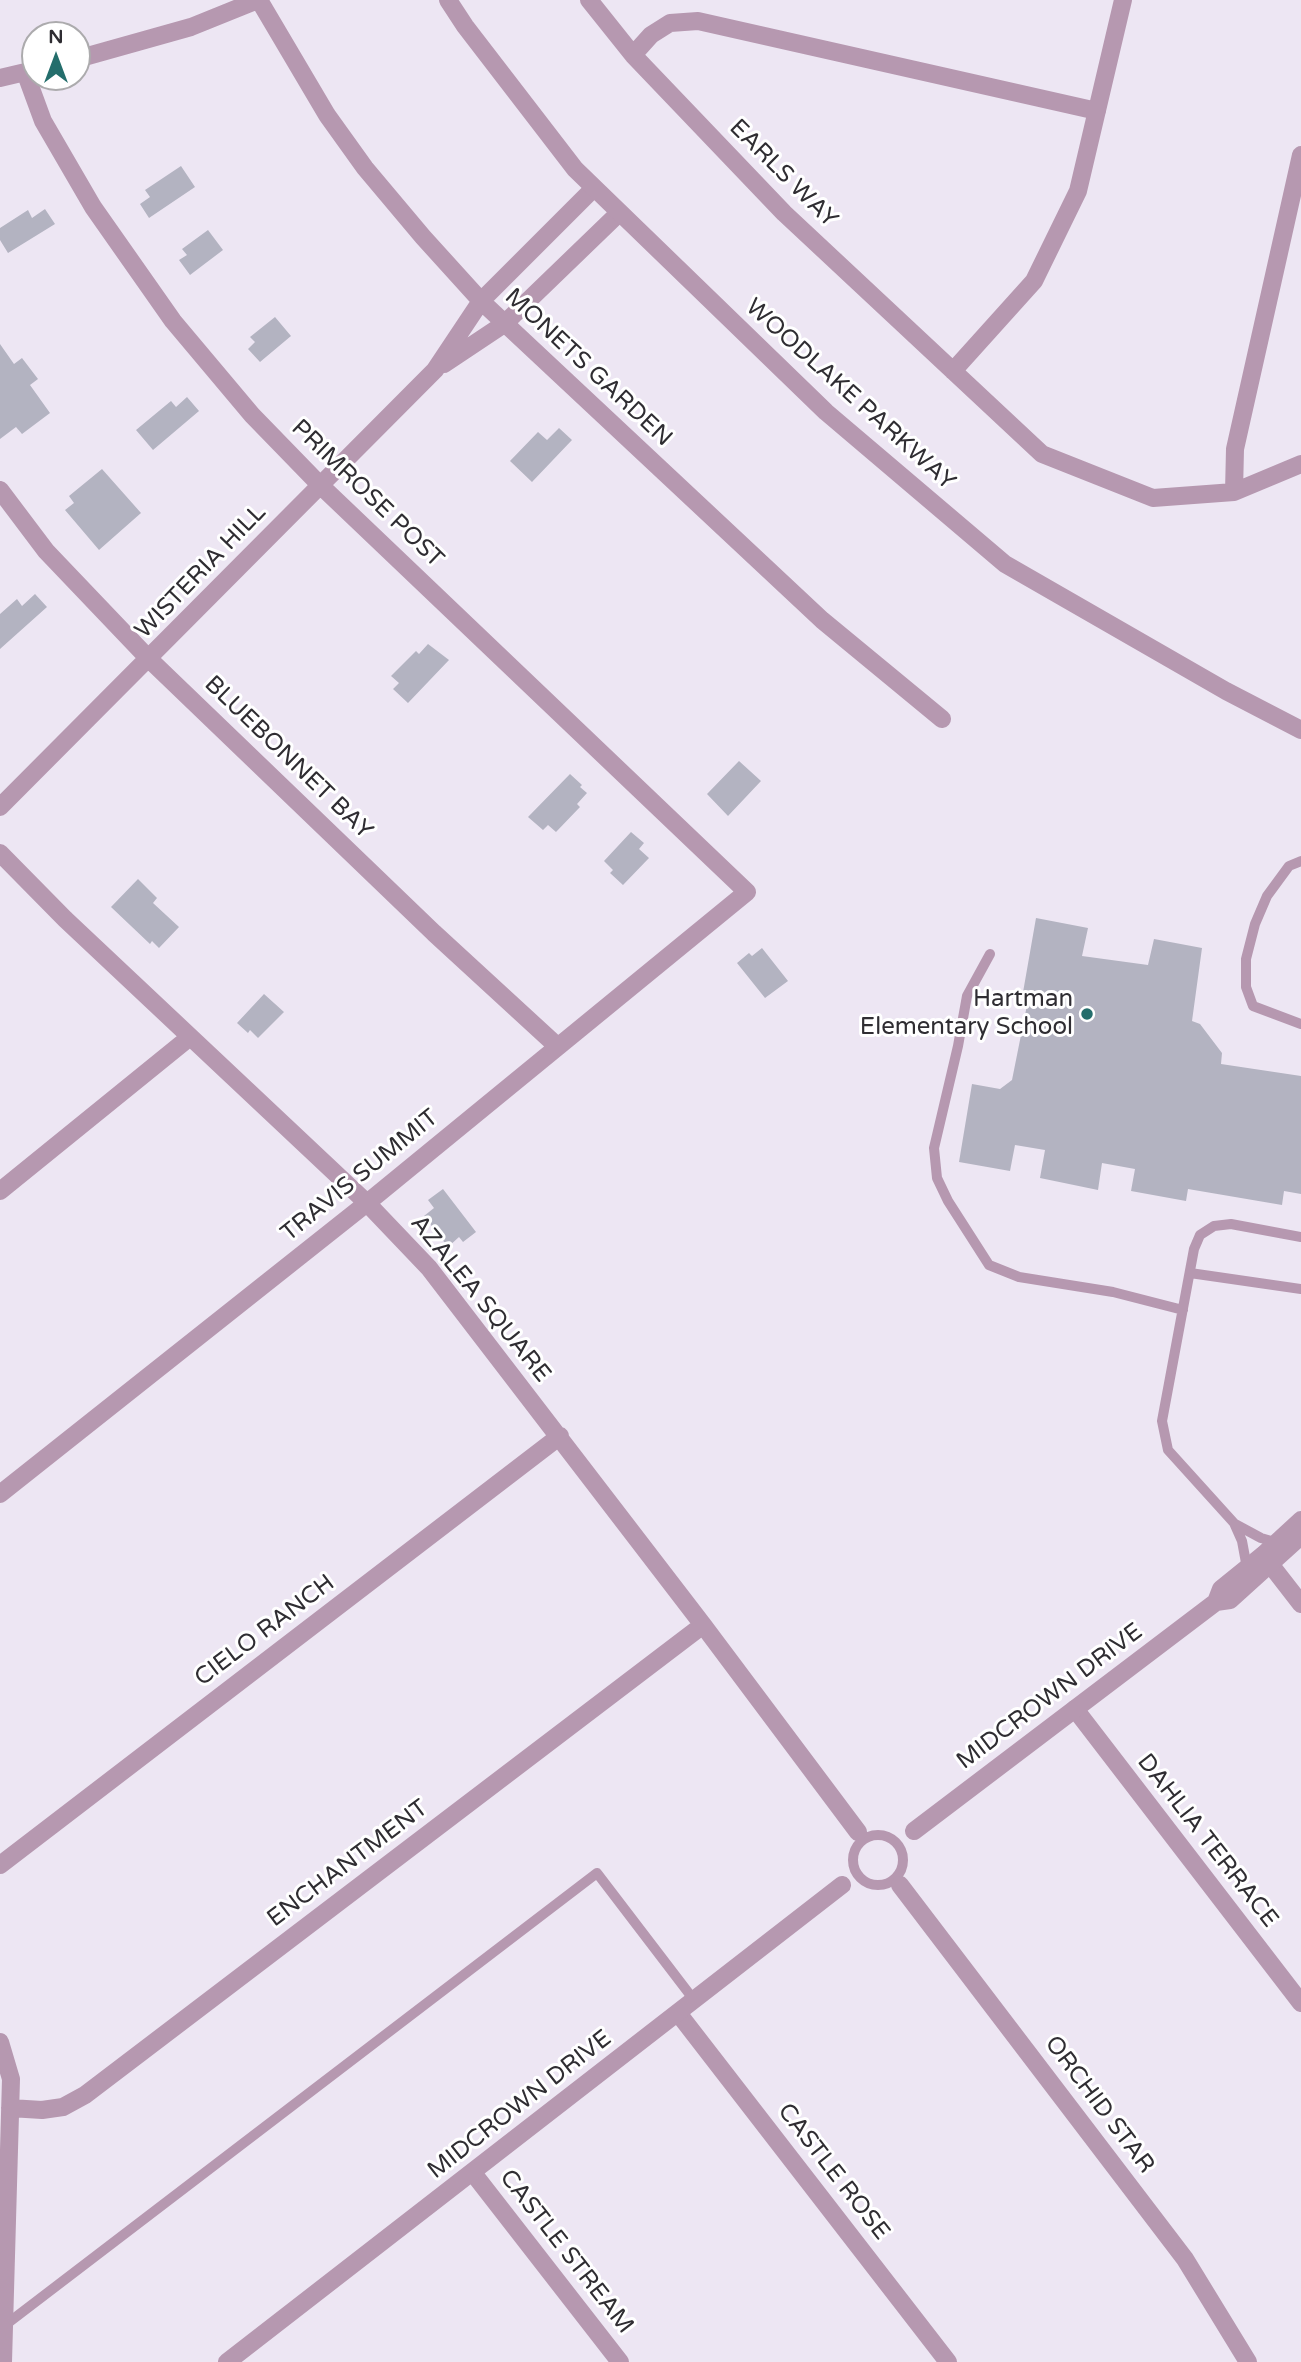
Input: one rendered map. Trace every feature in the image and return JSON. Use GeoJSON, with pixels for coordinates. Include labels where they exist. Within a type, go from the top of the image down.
{"type":"FeatureCollection","features":[{"type":"Feature","properties":{"kind":"street"},"geometry":{"type":"LineString","coordinates":[[91,55],[191,27],[259,0]]}},
{"type":"Feature","properties":{"kind":"street","name":"MONETS GARDEN"},"geometry":{"type":"LineString","coordinates":[[259,0],[342,136],[423,237],[481,301],[822,620],[942,719]]}},
{"type":"Feature","properties":{"kind":"street","name":"WOODLAKE PARKWAY"},"geometry":{"type":"LineString","coordinates":[[448,0],[532,114],[593,189],[826,412],[1005,564],[1226,691],[1301,730]]}},
{"type":"Feature","properties":{"kind":"street","name":"EARLS WAY"},"geometry":{"type":"LineString","coordinates":[[589,0],[633,55],[784,213],[1042,454],[1153,498],[1234,492],[1301,464]]}},
{"type":"Feature","properties":{"kind":"street"},"geometry":{"type":"LineString","coordinates":[[953,371],[1034,281],[1078,191],[1123,0]]}},
{"type":"Feature","properties":{"kind":"street"},"geometry":{"type":"LineString","coordinates":[[633,55],[651,35],[670,23],[698,21],[1097,111]]}},
{"type":"Feature","properties":{"kind":"street"},"geometry":{"type":"LineString","coordinates":[[0,78],[21,73]]}},
{"type":"Feature","properties":{"kind":"street","name":"PRIMROSE POST"},"geometry":{"type":"LineString","coordinates":[[35,91],[43,121],[93,207],[173,321],[252,415],[320,485],[747,892]]}},
{"type":"Feature","properties":{"kind":"street"},"geometry":{"type":"LineString","coordinates":[[1234,492],[1235,449],[1301,155]]}},
{"type":"Feature","properties":{"kind":"street","name":"WISTERIA HILL"},"geometry":{"type":"LineString","coordinates":[[0,807],[435,370],[481,301],[593,189]]}},
{"type":"Feature","properties":{"kind":"street","name":"WISTERIA HILL"},"geometry":{"type":"LineString","coordinates":[[435,370],[504,324],[619,213]]}},
{"type":"Feature","properties":{"kind":"street","name":"BLUEBONNET BAY"},"geometry":{"type":"LineString","coordinates":[[0,490],[46,551],[149,659],[434,933],[557,1046]]}},
{"type":"Feature","properties":{"kind":"street","name":"AZALEA SQUARE"},"geometry":{"type":"LineString","coordinates":[[0,853],[65,919],[367,1203],[429,1268],[560,1436],[862,1837]]}},
{"type":"Feature","properties":{"kind":"street","name":"TRAVIS SUMMIT"},"geometry":{"type":"LineString","coordinates":[[0,1494],[367,1203],[747,892]]}},
{"type":"Feature","properties":{"kind":"street"},"geometry":{"type":"LineString","coordinates":[[0,1191],[190,1037]]}},
{"type":"Feature","properties":{"kind":"street","name":"CIELO RANCH"},"geometry":{"type":"LineString","coordinates":[[0,1865],[560,1436]]}},
{"type":"Feature","properties":{"kind":"street","name":"MIDCROWN DRIVE"},"geometry":{"type":"LineString","coordinates":[[914,1832],[1216,1602],[1230,1600],[1267,1560],[1290,1541],[1301,1520]]}},
{"type":"Feature","properties":{"kind":"street"},"geometry":{"type":"LineString","coordinates":[[1267,1560],[1301,1604]]}},
{"type":"Feature","properties":{"kind":"street","name":"MIDCROWN DRIVE"},"geometry":{"type":"LineString","coordinates":[[1216,1602],[1221,1589],[1247,1568],[1267,1560]]}},
{"type":"Feature","properties":{"kind":"street","name":"ENCHANTMENT"},"geometry":{"type":"LineString","coordinates":[[10,2108],[42,2110],[64,2107],[85,2095],[703,1625]]}},
{"type":"Feature","properties":{"kind":"street","name":"DAHLIA TERRACE"},"geometry":{"type":"LineString","coordinates":[[1075,1709],[1301,2003]]}},
{"type":"Feature","properties":{"kind":"street","name":"ORCHID STAR"},"geometry":{"type":"LineString","coordinates":[[896,1880],[1185,2259],[1248,2362]]}},
{"type":"Feature","properties":{"kind":"street","name":"MIDCROWN DRIVE"},"geometry":{"type":"LineString","coordinates":[[227,2362],[842,1885]]}},
{"type":"Feature","properties":{"kind":"street","name":"CASTLE ROSE"},"geometry":{"type":"LineString","coordinates":[[678,2013],[948,2362]]}},
{"type":"Feature","properties":{"kind":"street"},"geometry":{"type":"LineString","coordinates":[[0,2042],[11,2079],[3,2362]]}},
{"type":"Feature","properties":{"kind":"street","name":"CASTLE STREAM"},"geometry":{"type":"LineString","coordinates":[[473,2173],[620,2362]]}},
{"type":"Feature","properties":{"kind":"lane"},"geometry":{"type":"LineString","coordinates":[[1301,861],[1289,866],[1266,895],[1246,959],[1246,987],[1253,1006],[1301,1024]]}},
{"type":"Feature","properties":{"kind":"lane"},"geometry":{"type":"LineString","coordinates":[[990,954],[967,996],[934,1148],[937,1178],[948,1201],[989,1265],[1019,1277],[1113,1293],[1183,1310]]}},
{"type":"Feature","properties":{"kind":"lane"},"geometry":{"type":"LineString","coordinates":[[1247,1568],[1242,1541],[1234,1523],[1168,1450],[1161,1421],[1194,1249],[1200,1235],[1214,1226],[1231,1224],[1301,1237]]}},
{"type":"Feature","properties":{"kind":"lane"},"geometry":{"type":"LineString","coordinates":[[1190,1273],[1301,1289]]}},
{"type":"Feature","properties":{"kind":"lane"},"geometry":{"type":"LineString","coordinates":[[1234,1523],[1261,1538],[1290,1541]]}},
{"type":"Feature","properties":{"kind":"lane"},"geometry":{"type":"LineString","coordinates":[[893,1839],[914,1832]]}},
{"type":"Feature","properties":{"kind":"lane"},"geometry":{"type":"LineString","coordinates":[[902,1851],[914,1832]]}},
{"type":"Feature","properties":{"kind":"lane"},"geometry":{"type":"LineString","coordinates":[[878,1834],[893,1839],[904,1858],[896,1880],[880,1885],[863,1880],[856,1874],[852,1860],[862,1837],[878,1834]]}},
{"type":"Feature","properties":{"kind":"lane"},"geometry":{"type":"LineString","coordinates":[[842,1885],[854,1868]]}},
{"type":"Feature","properties":{"kind":"lane"},"geometry":{"type":"LineString","coordinates":[[4,2326],[597,1873],[694,2000]]}},
{"type":"Feature","properties":{"kind":"lane"},"geometry":{"type":"LineString","coordinates":[[842,1885],[863,1880]]}},
{"type":"Feature","properties":{"kind":"building"},"geometry":{"type":"Polygon","coordinates":[[[181,166],[195,187],[149,218],[140,204],[150,197],[145,190],[181,166]]]}},
{"type":"Feature","properties":{"kind":"building"},"geometry":{"type":"Polygon","coordinates":[[[45,209],[55,224],[8,253],[0,240],[0,228],[28,210],[32,218],[45,209]]]}},
{"type":"Feature","properties":{"kind":"building"},"geometry":{"type":"Polygon","coordinates":[[[208,230],[223,250],[190,275],[179,260],[187,255],[182,249],[208,230]]]}},
{"type":"Feature","properties":{"kind":"building"},"geometry":{"type":"Polygon","coordinates":[[[275,317],[291,336],[260,362],[248,349],[255,342],[250,337],[275,317]]]}},
{"type":"Feature","properties":{"kind":"building"},"geometry":{"type":"Polygon","coordinates":[[[0,344],[14,364],[22,358],[38,379],[30,385],[50,413],[22,434],[16,427],[0,439],[0,344]]]}},
{"type":"Feature","properties":{"kind":"building"},"geometry":{"type":"Polygon","coordinates":[[[187,397],[199,411],[153,450],[136,430],[171,401],[176,407],[187,397]]]}},
{"type":"Feature","properties":{"kind":"building"},"geometry":{"type":"Polygon","coordinates":[[[559,428],[572,440],[532,482],[510,461],[538,432],[547,440],[559,428]]]}},
{"type":"Feature","properties":{"kind":"building"},"geometry":{"type":"Polygon","coordinates":[[[102,469],[141,513],[99,550],[65,510],[74,503],[69,496],[102,469]]]}},
{"type":"Feature","properties":{"kind":"building"},"geometry":{"type":"Polygon","coordinates":[[[35,594],[47,607],[0,649],[0,614],[17,599],[22,606],[35,594]]]}},
{"type":"Feature","properties":{"kind":"building"},"geometry":{"type":"Polygon","coordinates":[[[428,644],[449,660],[408,703],[393,689],[399,683],[391,676],[416,651],[419,654],[428,644]]]}},
{"type":"Feature","properties":{"kind":"building"},"geometry":{"type":"Polygon","coordinates":[[[739,761],[761,781],[728,816],[707,794],[739,761]]]}},
{"type":"Feature","properties":{"kind":"building"},"geometry":{"type":"Polygon","coordinates":[[[570,774],[587,793],[577,804],[580,807],[556,832],[548,825],[543,830],[528,817],[570,774]]]}},
{"type":"Feature","properties":{"kind":"building"},"geometry":{"type":"Polygon","coordinates":[[[631,832],[644,843],[639,849],[649,858],[623,885],[610,873],[613,870],[604,861],[631,832]]]}},
{"type":"Feature","properties":{"kind":"building"},"geometry":{"type":"Polygon","coordinates":[[[138,879],[157,898],[153,903],[179,927],[159,948],[152,941],[150,944],[111,907],[138,879]]]}},
{"type":"Feature","properties":{"kind":"building","name":"Hartman Elementary School"},"geometry":{"type":"Polygon","coordinates":[[[1036,918],[1088,928],[1082,956],[1148,965],[1154,939],[1202,948],[1192,1021],[1200,1024],[1222,1053],[1221,1064],[1301,1076],[1301,1194],[1284,1191],[1282,1205],[1188,1189],[1186,1201],[1131,1191],[1135,1169],[1102,1163],[1098,1190],[1040,1178],[1045,1150],[1015,1145],[1010,1171],[959,1162],[972,1084],[1000,1089],[1012,1080],[1028,1000],[1022,998],[1036,918]]]}},
{"type":"Feature","properties":{"kind":"building"},"geometry":{"type":"Polygon","coordinates":[[[762,948],[788,981],[765,998],[737,963],[749,953],[752,956],[762,948]]]}},
{"type":"Feature","properties":{"kind":"building"},"geometry":{"type":"Polygon","coordinates":[[[264,994],[284,1012],[258,1038],[237,1023],[264,994]]]}},
{"type":"Feature","properties":{"kind":"building"},"geometry":{"type":"Polygon","coordinates":[[[443,1189],[476,1232],[463,1242],[459,1237],[448,1247],[424,1216],[434,1208],[428,1200],[443,1189]]]}},
{"type":"Feature","properties":{"kind":"place","name":"Hartman Elementary School"},"geometry":{"type":"Point","coordinates":[1087,1014]}}]}
